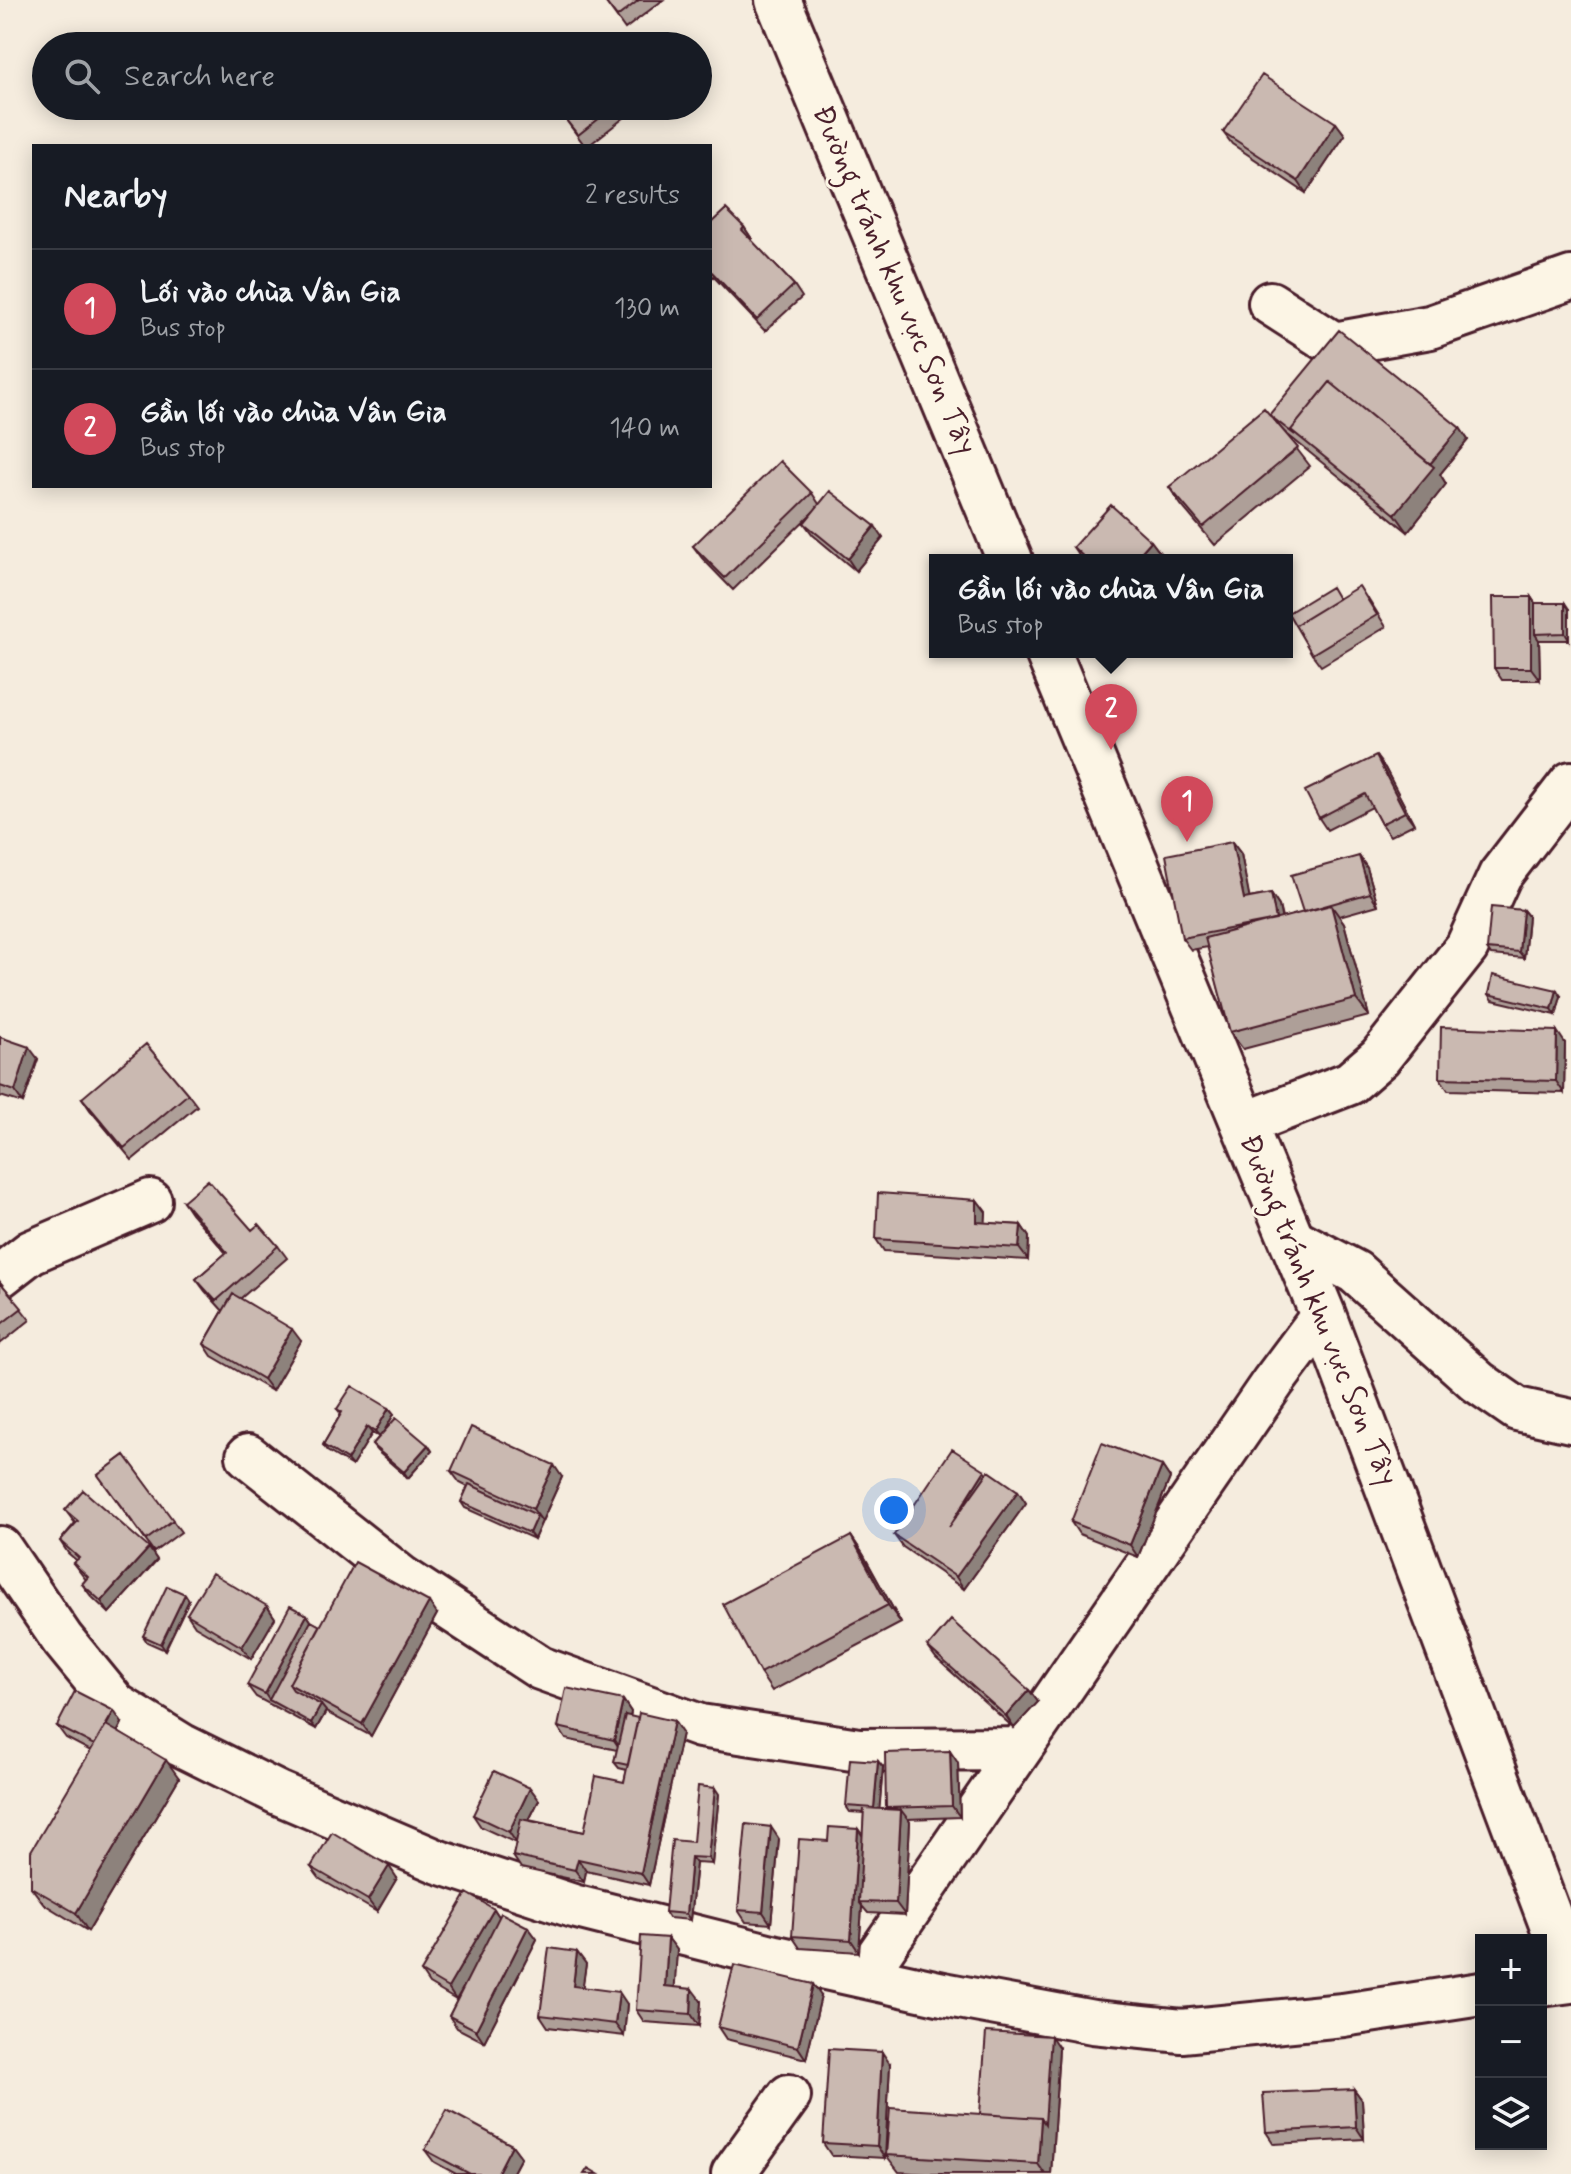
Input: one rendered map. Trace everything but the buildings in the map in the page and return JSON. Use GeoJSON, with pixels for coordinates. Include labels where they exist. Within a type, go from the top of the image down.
{"type":"FeatureCollection","features":[{"type":"Feature","properties":{"kind":"highway","name":"Đường tránh khu vực Sơn Tây"},"geometry":{"type":"LineString","coordinates":[[778,0],[1008,554]]}},
{"type":"Feature","properties":{"kind":"highway","name":"Đường tránh khu vực Sơn Tây"},"geometry":{"type":"LineString","coordinates":[[1050,658],[1323,1315],[1571,1978]]}},
{"type":"Feature","properties":{"kind":"street"},"geometry":{"type":"LineString","coordinates":[[1270,303],[1334,344],[1430,327],[1571,278]]}},
{"type":"Feature","properties":{"kind":"street"},"geometry":{"type":"LineString","coordinates":[[1244,1124],[1350,1083],[1380,1057],[1467,947],[1500,875],[1571,783]]}},
{"type":"Feature","properties":{"kind":"street"},"geometry":{"type":"LineString","coordinates":[[0,1276],[31,1252],[150,1201]]}},
{"type":"Feature","properties":{"kind":"street"},"geometry":{"type":"LineString","coordinates":[[1292,1239],[1355,1272],[1478,1382],[1517,1409],[1571,1421]]}},
{"type":"Feature","properties":{"kind":"street"},"geometry":{"type":"LineString","coordinates":[[864,1976],[1273,1382],[1323,1315]]}},
{"type":"Feature","properties":{"kind":"street"},"geometry":{"type":"LineString","coordinates":[[248,1456],[401,1577],[540,1668],[700,1726],[859,1750],[1020,1749]]}},
{"type":"Feature","properties":{"kind":"street"},"geometry":{"type":"LineString","coordinates":[[0,1548],[62,1639],[116,1705],[181,1745],[278,1793],[439,1862],[573,1906],[776,1957],[943,1994],[1093,2022],[1182,2031],[1343,2015],[1475,1995]]}},
{"type":"Feature","properties":{"kind":"street"},"geometry":{"type":"LineString","coordinates":[[1547,1984],[1571,1978]]}},
{"type":"Feature","properties":{"kind":"street"},"geometry":{"type":"LineString","coordinates":[[733,2174],[789,2096]]}},
{"type":"Feature","properties":{"kind":"place","name":"Gần lối vào chùa Vân Gia"},"geometry":{"type":"Point","coordinates":[1111,750]}},
{"type":"Feature","properties":{"kind":"place","name":"Lối vào chùa Vân Gia"},"geometry":{"type":"Point","coordinates":[1187,842]}}]}
